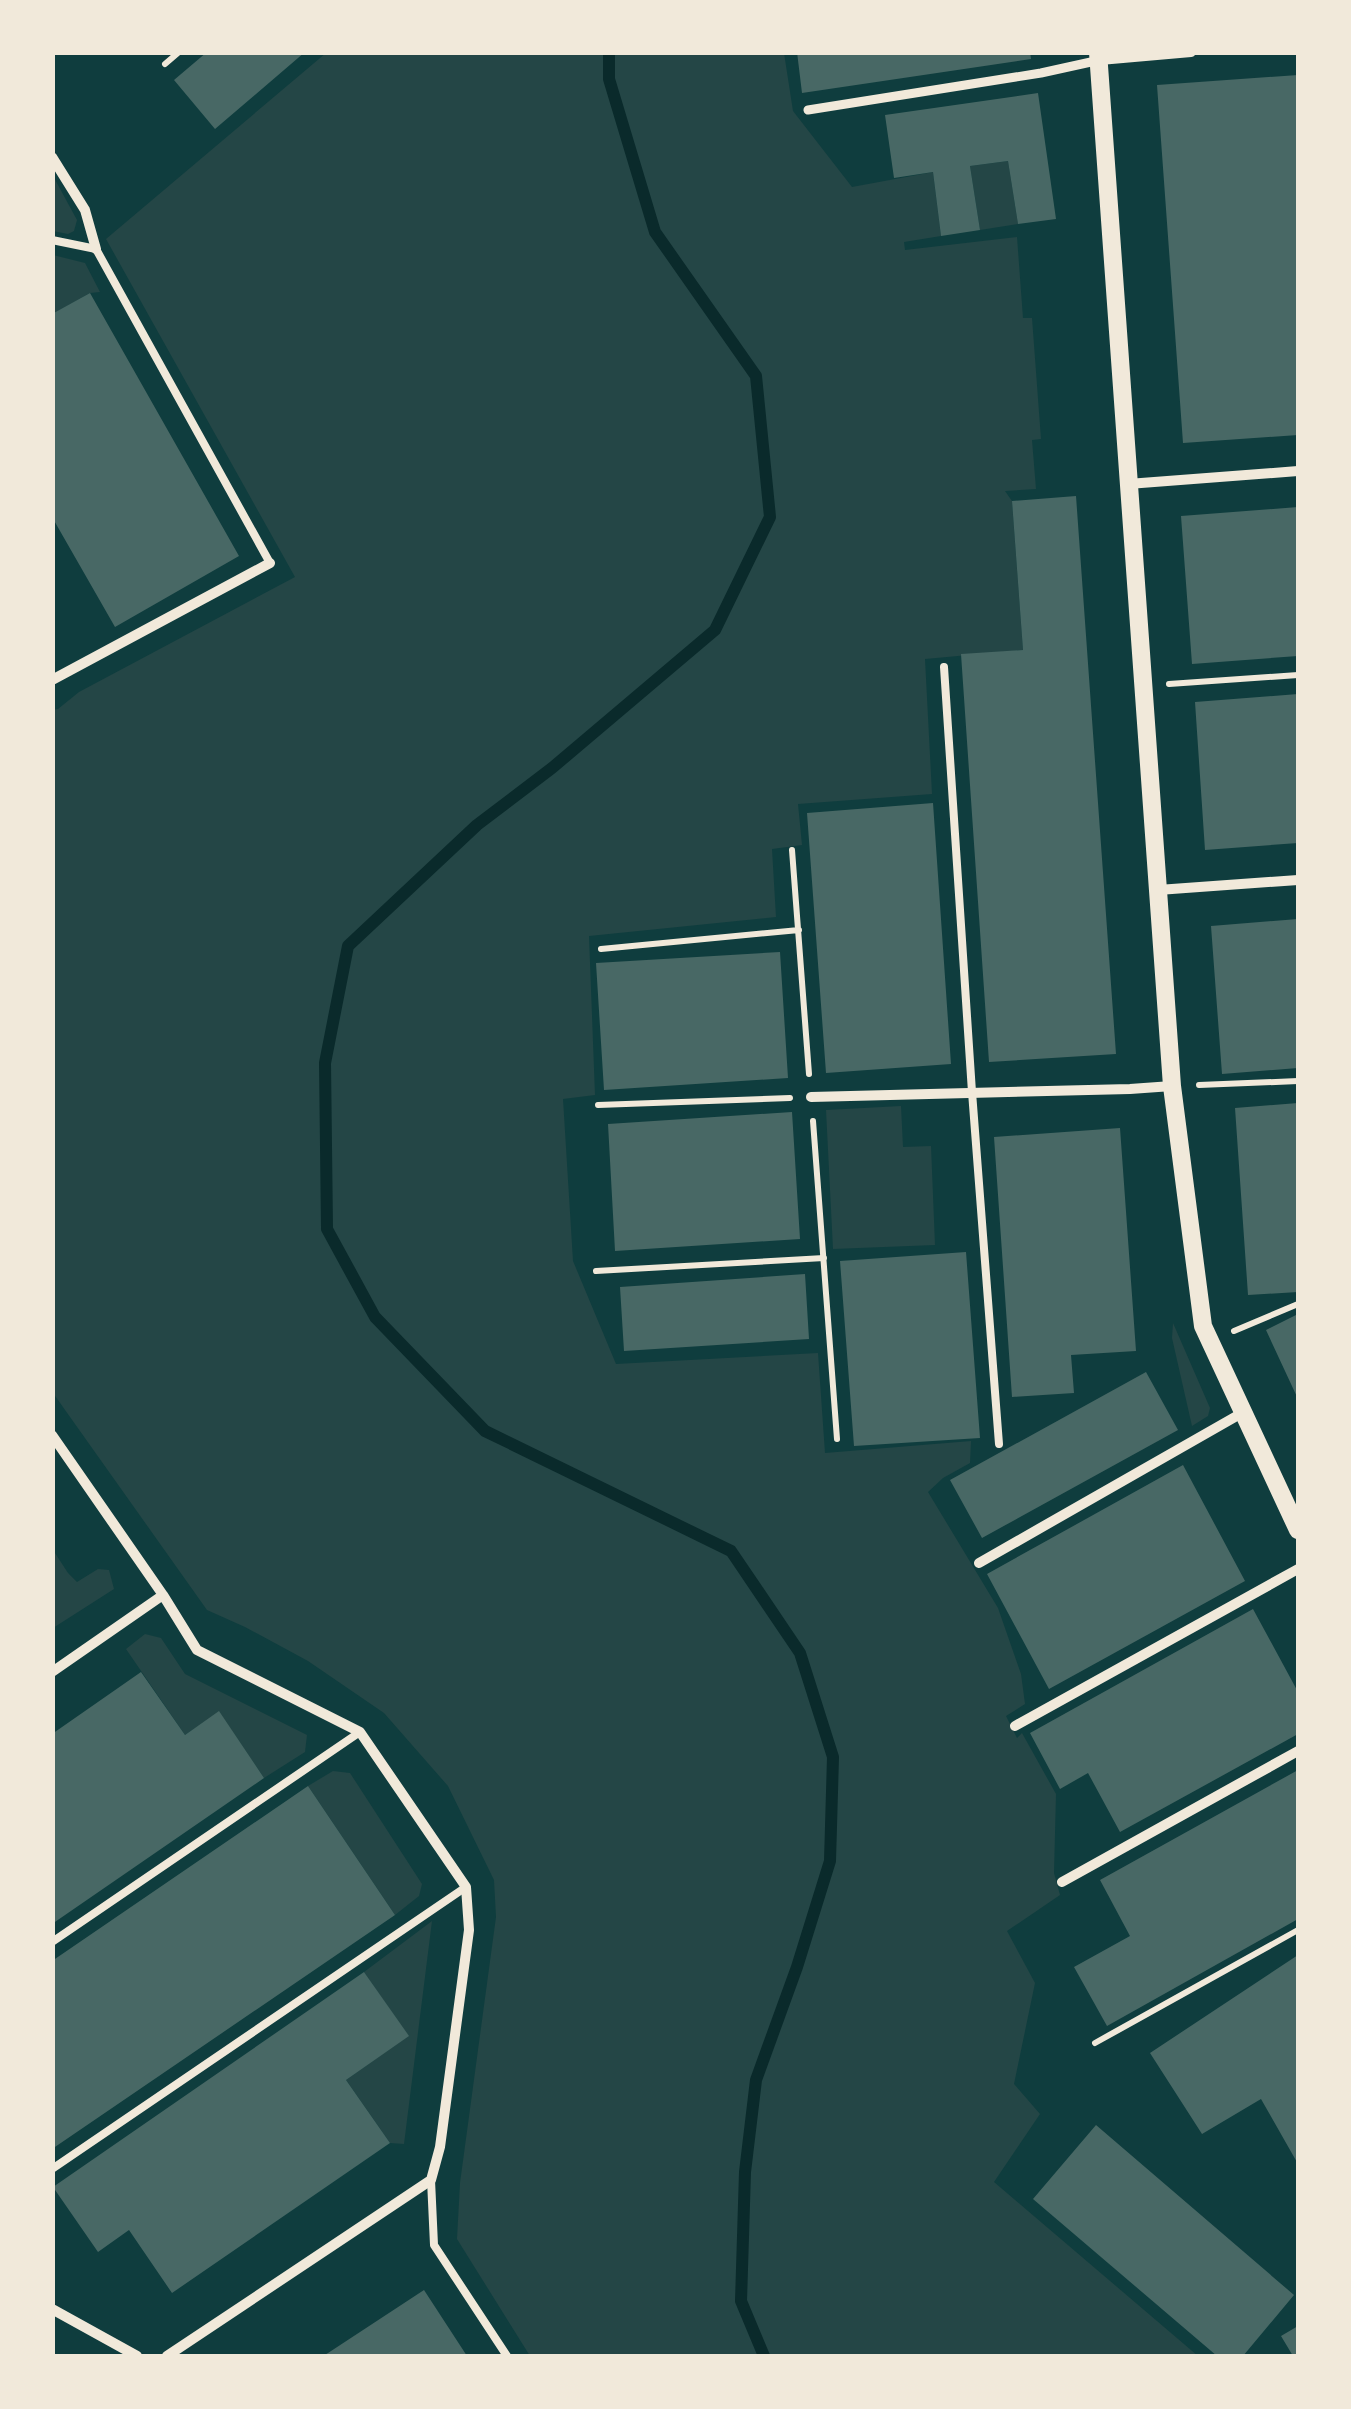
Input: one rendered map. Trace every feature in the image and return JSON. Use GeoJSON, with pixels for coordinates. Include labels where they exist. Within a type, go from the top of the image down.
{"type":"FeatureCollection","features":[{"type":"Feature","properties":{"kind":"street"},"geometry":{"type":"LineString","coordinates":[[808,110],[1041,74],[1099,56],[1191,52]]}},
{"type":"Feature","properties":{"kind":"street"},"geometry":{"type":"LineString","coordinates":[[1099,56],[1172,1086],[1202,1326],[1298,1530]]}},
{"type":"Feature","properties":{"kind":"street"},"geometry":{"type":"LineString","coordinates":[[52,157],[85,210],[96,249]]}},
{"type":"Feature","properties":{"kind":"street"},"geometry":{"type":"LineString","coordinates":[[1128,484],[1298,471]]}},
{"type":"Feature","properties":{"kind":"street"},"geometry":{"type":"LineString","coordinates":[[52,680],[270,563]]}},
{"type":"Feature","properties":{"kind":"street"},"geometry":{"type":"LineString","coordinates":[[1158,890],[1298,880]]}},
{"type":"Feature","properties":{"kind":"street"},"geometry":{"type":"LineString","coordinates":[[811,1097],[1172,1086]]}},
{"type":"Feature","properties":{"kind":"street"},"geometry":{"type":"LineString","coordinates":[[979,1563],[1242,1413]]}},
{"type":"Feature","properties":{"kind":"street"},"geometry":{"type":"LineString","coordinates":[[52,1435],[197,1650],[360,1732],[466,1887],[469,1930],[440,2147],[431,2180],[168,2356]]}},
{"type":"Feature","properties":{"kind":"street"},"geometry":{"type":"LineString","coordinates":[[1015,1726],[1298,1570]]}},
{"type":"Feature","properties":{"kind":"street"},"geometry":{"type":"LineString","coordinates":[[52,1672],[163,1595]]}},
{"type":"Feature","properties":{"kind":"street"},"geometry":{"type":"LineString","coordinates":[[1062,1882],[1298,1751]]}},
{"type":"Feature","properties":{"kind":"street"},"geometry":{"type":"LineString","coordinates":[[52,2309],[137,2356]]}},
{"type":"Feature","properties":{"kind":"lane"},"geometry":{"type":"LineString","coordinates":[[52,240],[96,249],[270,563]]}},
{"type":"Feature","properties":{"kind":"lane"},"geometry":{"type":"LineString","coordinates":[[944,667],[998,1444]]}},
{"type":"Feature","properties":{"kind":"lane"},"geometry":{"type":"LineString","coordinates":[[52,1942],[360,1732]]}},
{"type":"Feature","properties":{"kind":"lane"},"geometry":{"type":"LineString","coordinates":[[52,2169],[466,1887]]}},
{"type":"Feature","properties":{"kind":"lane"},"geometry":{"type":"LineString","coordinates":[[431,2180],[434,2245],[507,2356]]}},
{"type":"Feature","properties":{"kind":"path"},"geometry":{"type":"LineString","coordinates":[[165,64],[179,52]]}},
{"type":"Feature","properties":{"kind":"path"},"geometry":{"type":"LineString","coordinates":[[1143,686],[1298,674]]}},
{"type":"Feature","properties":{"kind":"path"},"geometry":{"type":"LineString","coordinates":[[792,850],[838,1439]]}},
{"type":"Feature","properties":{"kind":"path"},"geometry":{"type":"LineString","coordinates":[[600,949],[799,930]]}},
{"type":"Feature","properties":{"kind":"path"},"geometry":{"type":"LineString","coordinates":[[1172,1086],[1298,1080]]}},
{"type":"Feature","properties":{"kind":"path"},"geometry":{"type":"LineString","coordinates":[[598,1105],[811,1097]]}},
{"type":"Feature","properties":{"kind":"path"},"geometry":{"type":"LineString","coordinates":[[596,1270],[824,1258]]}},
{"type":"Feature","properties":{"kind":"path"},"geometry":{"type":"LineString","coordinates":[[1210,1341],[1298,1304]]}},
{"type":"Feature","properties":{"kind":"path"},"geometry":{"type":"LineString","coordinates":[[1095,2043],[1298,1930]]}},
{"type":"Feature","properties":{"kind":"shaded area"},"geometry":{"type":"Polygon","coordinates":[[[326,53],[784,53],[793,111],[852,187],[933,172],[941,236],[904,242],[905,250],[1017,237],[1023,318],[1032,318],[1041,439],[1032,440],[1036,489],[1005,491],[1012,501],[1023,650],[925,659],[932,794],[798,804],[802,845],[772,849],[776,917],[589,936],[595,1095],[563,1099],[573,1261],[616,1364],[818,1353],[825,1453],[971,1441],[970,1463],[928,1492],[998,1608],[1021,1674],[1025,1704],[1006,1716],[1017,1738],[1022,1733],[1056,1794],[1054,1873],[1060,1895],[1007,1931],[1035,1983],[1014,2084],[1040,2114],[994,2182],[1198,2356],[530,2356],[457,2239],[460,2183],[496,1917],[494,1880],[448,1786],[384,1713],[308,1661],[207,1610],[53,1393],[52,710],[295,577],[106,239],[326,53]]]}},
{"type":"Feature","properties":{"kind":"shaded area"},"geometry":{"type":"Polygon","coordinates":[[[1008,161],[1018,224],[980,230],[970,166],[1008,161]]]}},
{"type":"Feature","properties":{"kind":"shaded area"},"geometry":{"type":"Polygon","coordinates":[[[52,174],[77,220],[74,231],[68,234],[53,231],[52,174]]]}},
{"type":"Feature","properties":{"kind":"shaded area"},"geometry":{"type":"Polygon","coordinates":[[[53,255],[85,263],[100,292],[90,293],[53,314],[53,255]]]}},
{"type":"Feature","properties":{"kind":"shaded area"},"geometry":{"type":"Polygon","coordinates":[[[901,1106],[903,1147],[931,1146],[935,1245],[833,1249],[826,1110],[901,1106]]]}},
{"type":"Feature","properties":{"kind":"shaded area"},"geometry":{"type":"Polygon","coordinates":[[[1173,1323],[1210,1408],[1208,1416],[1192,1426],[1172,1338],[1173,1323]]]}},
{"type":"Feature","properties":{"kind":"shaded area"},"geometry":{"type":"Polygon","coordinates":[[[53,1550],[77,1582],[98,1569],[109,1570],[114,1589],[53,1628],[53,1550]]]}},
{"type":"Feature","properties":{"kind":"shaded area"},"geometry":{"type":"Polygon","coordinates":[[[145,1634],[161,1638],[185,1674],[307,1735],[305,1752],[264,1778],[219,1712],[185,1735],[126,1649],[145,1634]]]}},
{"type":"Feature","properties":{"kind":"shaded area"},"geometry":{"type":"Polygon","coordinates":[[[333,1771],[350,1773],[422,1884],[419,1896],[395,1915],[308,1786],[333,1771]]]}},
{"type":"Feature","properties":{"kind":"shaded area"},"geometry":{"type":"Polygon","coordinates":[[[432,1921],[404,2144],[390,2143],[346,2080],[408,2036],[364,1972],[432,1921]]]}},
{"type":"Feature","properties":{"kind":"building"},"geometry":{"type":"Polygon","coordinates":[[[207,52],[305,52],[215,129],[174,80],[207,52]]]}},
{"type":"Feature","properties":{"kind":"building"},"geometry":{"type":"Polygon","coordinates":[[[797,52],[1030,52],[1031,59],[802,93],[797,52]]]}},
{"type":"Feature","properties":{"kind":"building"},"geometry":{"type":"Polygon","coordinates":[[[1298,75],[1298,435],[1183,443],[1157,85],[1298,75]]]}},
{"type":"Feature","properties":{"kind":"building"},"geometry":{"type":"Polygon","coordinates":[[[1038,93],[1056,219],[1018,224],[1008,161],[970,166],[980,230],[941,236],[933,172],[894,178],[885,115],[1038,93]]]}},
{"type":"Feature","properties":{"kind":"building"},"geometry":{"type":"Polygon","coordinates":[[[90,293],[239,556],[115,627],[52,517],[52,314],[90,293]]]}},
{"type":"Feature","properties":{"kind":"building"},"geometry":{"type":"Polygon","coordinates":[[[1076,496],[1116,1054],[989,1062],[961,654],[1023,650],[1012,501],[1076,496]]]}},
{"type":"Feature","properties":{"kind":"building"},"geometry":{"type":"Polygon","coordinates":[[[1298,507],[1298,656],[1192,664],[1181,516],[1298,507]]]}},
{"type":"Feature","properties":{"kind":"building"},"geometry":{"type":"Polygon","coordinates":[[[1298,694],[1298,843],[1205,850],[1195,702],[1298,694]]]}},
{"type":"Feature","properties":{"kind":"building"},"geometry":{"type":"Polygon","coordinates":[[[933,803],[951,1064],[826,1073],[807,813],[933,803]]]}},
{"type":"Feature","properties":{"kind":"building"},"geometry":{"type":"Polygon","coordinates":[[[1298,919],[1298,1068],[1222,1074],[1211,926],[1298,919]]]}},
{"type":"Feature","properties":{"kind":"building"},"geometry":{"type":"Polygon","coordinates":[[[780,952],[788,1078],[604,1090],[596,963],[780,952]]]}},
{"type":"Feature","properties":{"kind":"building"},"geometry":{"type":"Polygon","coordinates":[[[1298,1103],[1298,1292],[1248,1295],[1235,1108],[1298,1103]]]}},
{"type":"Feature","properties":{"kind":"building"},"geometry":{"type":"Polygon","coordinates":[[[792,1112],[800,1239],[615,1251],[608,1124],[792,1112]]]}},
{"type":"Feature","properties":{"kind":"building"},"geometry":{"type":"Polygon","coordinates":[[[1120,1128],[1136,1351],[1071,1355],[1074,1393],[1012,1397],[994,1137],[1120,1128]]]}},
{"type":"Feature","properties":{"kind":"building"},"geometry":{"type":"Polygon","coordinates":[[[966,1252],[980,1438],[854,1446],[840,1261],[966,1252]]]}},
{"type":"Feature","properties":{"kind":"building"},"geometry":{"type":"Polygon","coordinates":[[[805,1274],[809,1339],[624,1351],[620,1287],[805,1274]]]}},
{"type":"Feature","properties":{"kind":"building"},"geometry":{"type":"Polygon","coordinates":[[[1298,1314],[1298,1399],[1266,1330],[1298,1314]]]}},
{"type":"Feature","properties":{"kind":"building"},"geometry":{"type":"Polygon","coordinates":[[[1146,1372],[1178,1430],[982,1538],[950,1480],[1146,1372]]]}},
{"type":"Feature","properties":{"kind":"building"},"geometry":{"type":"Polygon","coordinates":[[[1183,1465],[1245,1581],[1049,1689],[987,1574],[1183,1465]]]}},
{"type":"Feature","properties":{"kind":"building"},"geometry":{"type":"Polygon","coordinates":[[[1253,1609],[1298,1692],[1298,1734],[1120,1832],[1088,1773],[1060,1789],[1030,1733],[1253,1609]]]}},
{"type":"Feature","properties":{"kind":"building"},"geometry":{"type":"Polygon","coordinates":[[[141,1672],[185,1735],[219,1711],[264,1778],[52,1924],[52,1734],[141,1672]]]}},
{"type":"Feature","properties":{"kind":"building"},"geometry":{"type":"Polygon","coordinates":[[[1298,1770],[1298,1919],[1107,2026],[1074,1967],[1130,1936],[1100,1880],[1298,1770]]]}},
{"type":"Feature","properties":{"kind":"building"},"geometry":{"type":"Polygon","coordinates":[[[308,1786],[395,1915],[52,2149],[52,1961],[308,1786]]]}},
{"type":"Feature","properties":{"kind":"building"},"geometry":{"type":"Polygon","coordinates":[[[1298,1955],[1298,2164],[1261,2099],[1202,2134],[1150,2053],[1298,1955]]]}},
{"type":"Feature","properties":{"kind":"building"},"geometry":{"type":"Polygon","coordinates":[[[364,1972],[409,2036],[346,2080],[390,2143],[172,2293],[129,2230],[98,2252],[53,2187],[364,1972]]]}},
{"type":"Feature","properties":{"kind":"building"},"geometry":{"type":"Polygon","coordinates":[[[1096,2125],[1294,2295],[1243,2356],[1217,2356],[1033,2199],[1096,2125]]]}},
{"type":"Feature","properties":{"kind":"building"},"geometry":{"type":"Polygon","coordinates":[[[424,2290],[467,2356],[323,2356],[328,2353],[424,2290]]]}},
{"type":"Feature","properties":{"kind":"building"},"geometry":{"type":"Polygon","coordinates":[[[1298,2326],[1298,2356],[1293,2356],[1281,2336],[1298,2326]]]}},
{"type":"Feature","properties":{"kind":"waterway"},"geometry":{"type":"LineString","coordinates":[[609,52],[609,79],[655,232],[756,376],[770,517],[715,630],[552,768],[477,825],[348,946],[325,1063],[327,1229],[375,1317],[485,1431],[731,1551],[800,1653],[833,1757],[830,1861],[756,2080],[745,2172],[741,2301],[764,2356]]}}]}
